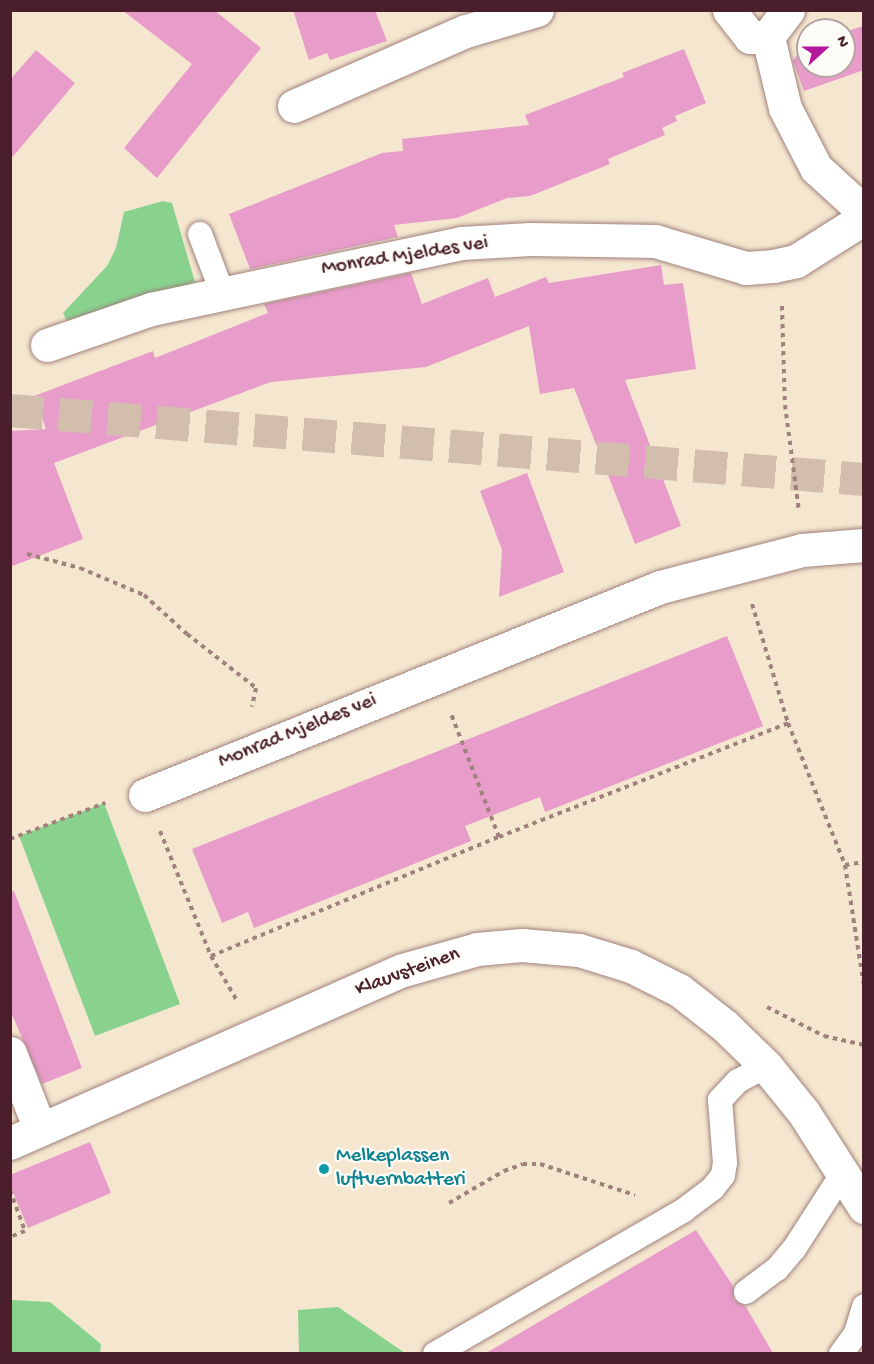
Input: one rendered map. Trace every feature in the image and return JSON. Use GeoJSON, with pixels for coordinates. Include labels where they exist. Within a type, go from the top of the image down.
{"type":"FeatureCollection","features":[{"type":"Feature","properties":{"kind":"street"},"geometry":{"type":"LineString","coordinates":[[294,106],[466,32],[537,10]]}},
{"type":"Feature","properties":{"kind":"street"},"geometry":{"type":"LineString","coordinates":[[729,10],[750,37],[768,37]]}},
{"type":"Feature","properties":{"kind":"street"},"geometry":{"type":"LineString","coordinates":[[788,10],[768,37],[785,108],[801,144],[816,168],[864,212]]}},
{"type":"Feature","properties":{"kind":"street","name":"Monrad Mjeldes vei"},"geometry":{"type":"LineString","coordinates":[[47,345],[151,309],[222,292],[461,243],[530,239],[655,241],[746,268],[796,261],[864,218]]}},
{"type":"Feature","properties":{"kind":"street","name":"Monrad Mjeldes vei"},"geometry":{"type":"LineString","coordinates":[[145,795],[436,675],[660,587],[802,550],[864,545]]}},
{"type":"Feature","properties":{"kind":"street","name":"Klauvsteinen"},"geometry":{"type":"LineString","coordinates":[[10,1143],[403,970],[477,949],[522,945],[579,950],[631,966],[679,990],[725,1026],[766,1066],[843,1173],[864,1207]]}},
{"type":"Feature","properties":{"kind":"street"},"geometry":{"type":"LineString","coordinates":[[10,1053],[40,1129]]}},
{"type":"Feature","properties":{"kind":"lane"},"geometry":{"type":"LineString","coordinates":[[200,234],[222,292]]}},
{"type":"Feature","properties":{"kind":"lane"},"geometry":{"type":"LineString","coordinates":[[435,1353],[672,1218],[713,1188],[723,1175],[725,1163],[720,1100],[738,1082],[766,1066]]}},
{"type":"Feature","properties":{"kind":"lane"},"geometry":{"type":"LineString","coordinates":[[746,1292],[777,1269],[794,1249],[843,1173]]}},
{"type":"Feature","properties":{"kind":"lane"},"geometry":{"type":"LineString","coordinates":[[841,1353],[856,1333],[864,1306]]}},
{"type":"Feature","properties":{"kind":"path"},"geometry":{"type":"LineString","coordinates":[[783,264],[785,405],[802,550]]}},
{"type":"Feature","properties":{"kind":"path"},"geometry":{"type":"LineString","coordinates":[[27,554],[80,568],[144,595],[187,634],[256,687],[253,706],[230,723],[238,756]]}},
{"type":"Feature","properties":{"kind":"path"},"geometry":{"type":"LineString","coordinates":[[741,566],[788,723],[845,865],[864,987]]}},
{"type":"Feature","properties":{"kind":"path"},"geometry":{"type":"LineString","coordinates":[[436,675],[499,837]]}},
{"type":"Feature","properties":{"kind":"path"},"geometry":{"type":"LineString","coordinates":[[211,956],[499,837],[788,723]]}},
{"type":"Feature","properties":{"kind":"path"},"geometry":{"type":"LineString","coordinates":[[10,839],[104,803],[145,795],[211,956],[256,1034]]}},
{"type":"Feature","properties":{"kind":"path"},"geometry":{"type":"LineString","coordinates":[[845,865],[864,862]]}},
{"type":"Feature","properties":{"kind":"path"},"geometry":{"type":"LineString","coordinates":[[725,1026],[763,1005],[824,1036],[864,1045]]}},
{"type":"Feature","properties":{"kind":"path"},"geometry":{"type":"LineString","coordinates":[[449,1203],[504,1171],[540,1164],[640,1197],[672,1218]]}},
{"type":"Feature","properties":{"kind":"path"},"geometry":{"type":"LineString","coordinates":[[10,1190],[25,1231],[10,1237]]}},
{"type":"Feature","properties":{"kind":"green space"},"geometry":{"type":"Polygon","coordinates":[[[163,201],[172,203],[195,282],[68,323],[63,313],[107,266],[116,248],[124,212],[163,201]]]}},
{"type":"Feature","properties":{"kind":"green space"},"geometry":{"type":"Polygon","coordinates":[[[104,803],[180,1004],[95,1036],[19,836],[104,803]]]}},
{"type":"Feature","properties":{"kind":"green space"},"geometry":{"type":"Polygon","coordinates":[[[11,1300],[50,1302],[101,1344],[100,1353],[11,1353],[11,1300]]]}},
{"type":"Feature","properties":{"kind":"green space"},"geometry":{"type":"Polygon","coordinates":[[[338,1307],[405,1353],[299,1353],[298,1310],[338,1307]]]}},
{"type":"Feature","properties":{"kind":"building"},"geometry":{"type":"Polygon","coordinates":[[[122,10],[214,10],[261,48],[157,178],[124,148],[192,64],[122,10]]]}},
{"type":"Feature","properties":{"kind":"building"},"geometry":{"type":"Polygon","coordinates":[[[293,10],[375,10],[387,41],[330,60],[327,53],[309,60],[293,10]]]}},
{"type":"Feature","properties":{"kind":"building"},"geometry":{"type":"Polygon","coordinates":[[[864,26],[864,70],[856,73],[856,28],[864,26]]]}},
{"type":"Feature","properties":{"kind":"building"},"geometry":{"type":"Polygon","coordinates":[[[684,49],[706,103],[675,116],[677,121],[662,128],[665,135],[608,159],[610,164],[530,196],[507,198],[457,218],[394,225],[398,237],[250,269],[229,214],[382,153],[403,151],[402,139],[529,125],[525,115],[624,77],[622,73],[684,49]]]}},
{"type":"Feature","properties":{"kind":"building"},"geometry":{"type":"Polygon","coordinates":[[[36,50],[75,83],[10,160],[10,80],[36,50]]]}},
{"type":"Feature","properties":{"kind":"building"},"geometry":{"type":"Polygon","coordinates":[[[799,78],[841,78],[804,91],[799,78]]]}},
{"type":"Feature","properties":{"kind":"building"},"geometry":{"type":"Polygon","coordinates":[[[661,265],[664,285],[683,283],[696,369],[625,380],[681,526],[635,544],[574,388],[540,394],[529,326],[426,367],[271,382],[54,463],[83,539],[10,567],[10,431],[46,429],[34,396],[153,351],[155,358],[268,313],[264,304],[411,273],[422,304],[488,278],[495,297],[546,277],[549,283],[661,265]]]}},
{"type":"Feature","properties":{"kind":"building"},"geometry":{"type":"Polygon","coordinates":[[[527,473],[564,572],[499,597],[502,550],[480,491],[527,473]]]}},
{"type":"Feature","properties":{"kind":"building"},"geometry":{"type":"Polygon","coordinates":[[[727,636],[763,726],[545,812],[540,797],[465,826],[471,841],[254,928],[248,912],[222,923],[192,849],[727,636]]]}},
{"type":"Feature","properties":{"kind":"building"},"geometry":{"type":"Polygon","coordinates":[[[14,891],[82,1068],[42,1084],[10,1010],[10,892],[14,891]]]}},
{"type":"Feature","properties":{"kind":"building"},"geometry":{"type":"Polygon","coordinates":[[[90,1142],[111,1193],[28,1228],[10,1185],[10,1175],[90,1142]]]}},
{"type":"Feature","properties":{"kind":"building"},"geometry":{"type":"Polygon","coordinates":[[[696,1230],[733,1286],[734,1300],[746,1307],[773,1353],[486,1353],[696,1230]]]}},
{"type":"Feature","properties":{"kind":"tunnel"},"geometry":{"type":"LineString","coordinates":[[10,410],[864,479]]}},
{"type":"Feature","properties":{"kind":"place","name":"Melkeplassen luftvernbatteri"},"geometry":{"type":"Point","coordinates":[324,1169]}}]}
